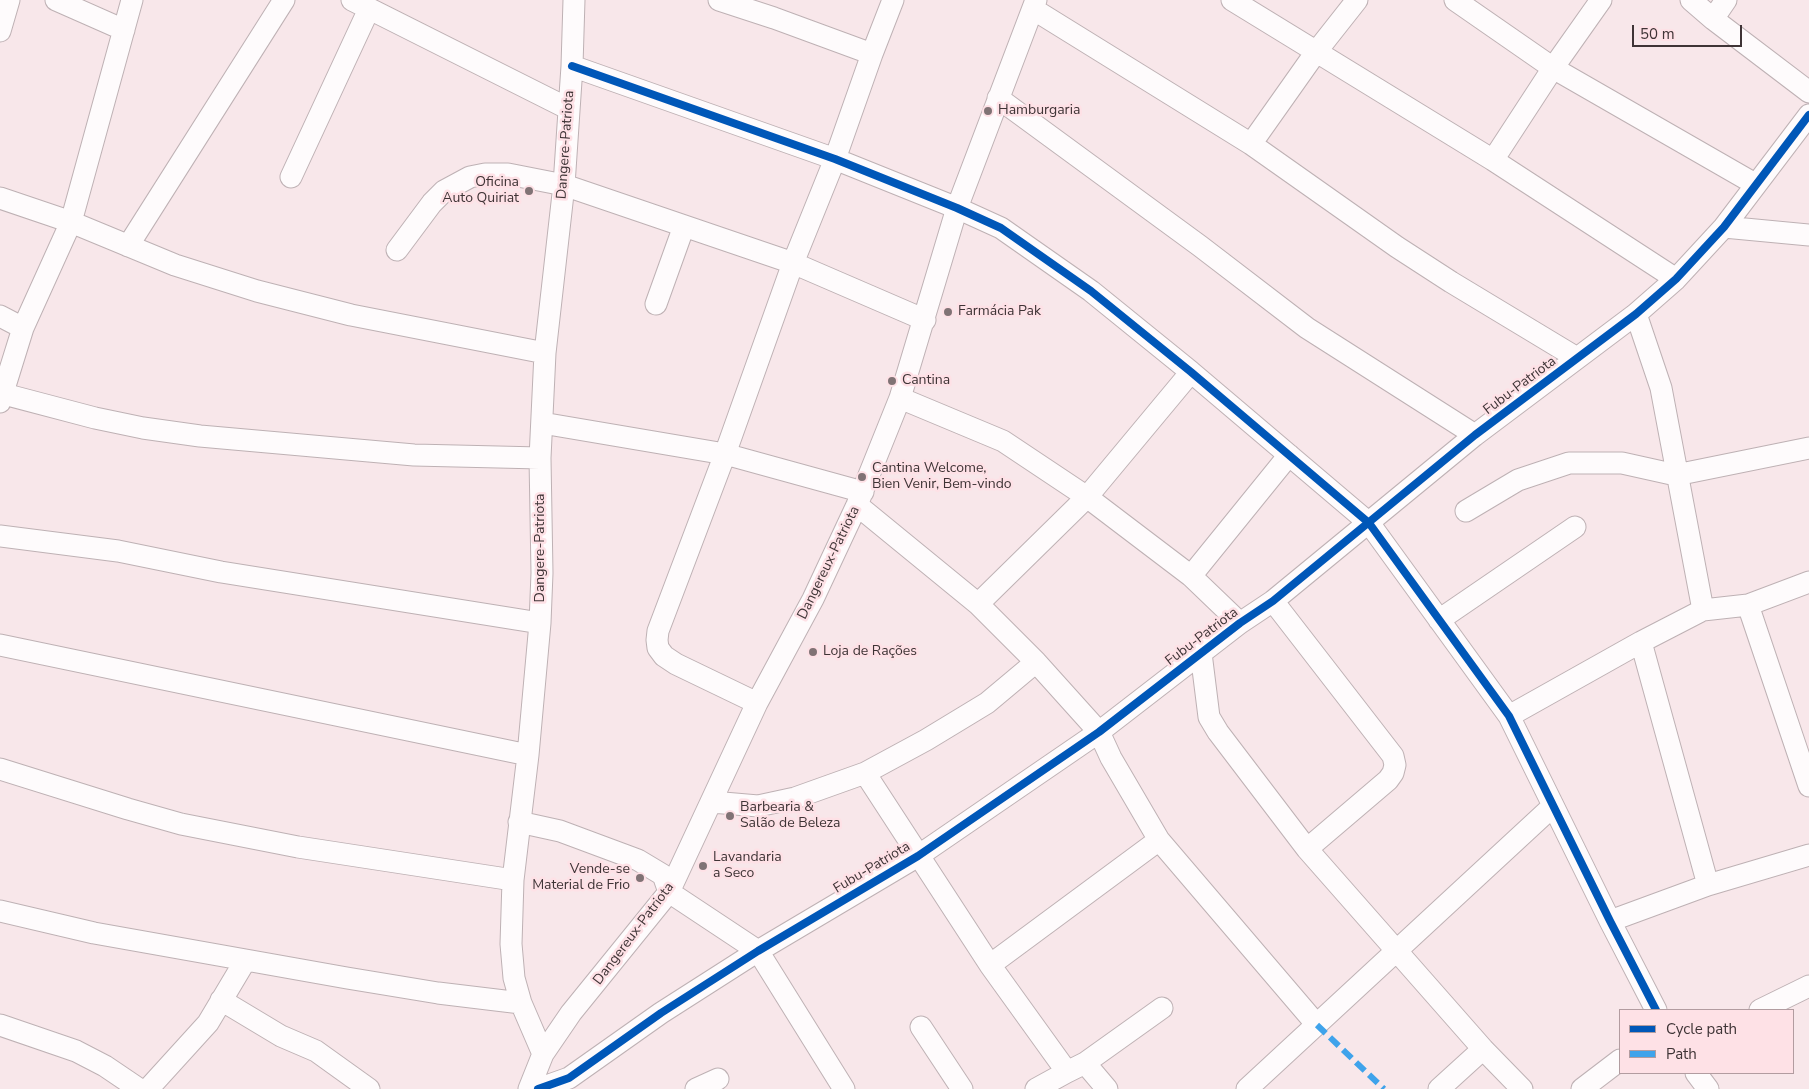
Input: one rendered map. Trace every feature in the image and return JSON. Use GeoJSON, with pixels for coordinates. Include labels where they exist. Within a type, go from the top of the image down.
{"type":"FeatureCollection","features":[{"type":"Feature","properties":{"kind":"street"},"geometry":{"type":"LineString","coordinates":[[0,31],[9,0]]}},
{"type":"Feature","properties":{"kind":"street"},"geometry":{"type":"LineString","coordinates":[[56,0],[124,30]]}},
{"type":"Feature","properties":{"kind":"street"},"geometry":{"type":"LineString","coordinates":[[132,0],[71,222],[23,328],[1,397],[143,428],[200,436],[414,455],[540,458]]}},
{"type":"Feature","properties":{"kind":"street"},"geometry":{"type":"LineString","coordinates":[[128,246],[284,0]]}},
{"type":"Feature","properties":{"kind":"street","name":"Dangere-Patriota"},"geometry":{"type":"LineString","coordinates":[[542,1054],[521,1003],[514,978],[511,944],[513,880],[528,755],[540,623],[542,573],[540,458],[545,352],[564,185],[572,66],[574,0]]}},
{"type":"Feature","properties":{"kind":"street"},"geometry":{"type":"LineString","coordinates":[[719,0],[872,54]]}},
{"type":"Feature","properties":{"kind":"street"},"geometry":{"type":"LineString","coordinates":[[757,703],[676,664],[661,652],[656,640],[793,263],[835,159],[893,0]]}},
{"type":"Feature","properties":{"kind":"street"},"geometry":{"type":"LineString","coordinates":[[1232,0],[1492,160],[1676,279]]}},
{"type":"Feature","properties":{"kind":"street"},"geometry":{"type":"LineString","coordinates":[[1251,144],[1316,52],[1357,0]]}},
{"type":"Feature","properties":{"kind":"street"},"geometry":{"type":"LineString","coordinates":[[1455,0],[1553,68],[1755,184]]}},
{"type":"Feature","properties":{"kind":"street"},"geometry":{"type":"LineString","coordinates":[[1492,160],[1601,0]]}},
{"type":"Feature","properties":{"kind":"street"},"geometry":{"type":"LineString","coordinates":[[1692,0],[1713,20],[1809,92]]}},
{"type":"Feature","properties":{"kind":"street"},"geometry":{"type":"LineString","coordinates":[[1713,20],[1726,0]]}},
{"type":"Feature","properties":{"kind":"street"},"geometry":{"type":"LineString","coordinates":[[291,177],[360,5],[569,109]]}},
{"type":"Feature","properties":{"kind":"street"},"geometry":{"type":"LineString","coordinates":[[1034,5],[1251,144],[1397,247],[1451,282],[1578,358]]}},
{"type":"Feature","properties":{"kind":"street","name":"Dangereux-Patriota"},"geometry":{"type":"LineString","coordinates":[[542,1054],[571,1013],[669,892],[757,703],[812,599],[860,498],[900,398],[925,320],[957,208],[1034,5]]}},
{"type":"Feature","properties":{"kind":"street"},"geometry":{"type":"LineString","coordinates":[[572,66],[835,159],[957,208],[1012,236],[1079,282],[1191,372],[1369,523],[1509,716],[1655,1009]]}},
{"type":"Feature","properties":{"kind":"street"},"geometry":{"type":"LineString","coordinates":[[998,98],[1099,174],[1200,246],[1308,328],[1475,435]]}},
{"type":"Feature","properties":{"kind":"street","name":"Fubu-Patriota"},"geometry":{"type":"LineString","coordinates":[[538,1089],[571,1084],[660,1013],[758,951],[918,856],[1099,732],[1240,623],[1273,600],[1475,435],[1636,314],[1676,279],[1724,227],[1809,115]]}},
{"type":"Feature","properties":{"kind":"street"},"geometry":{"type":"LineString","coordinates":[[397,250],[432,203],[444,191],[470,176],[508,174],[564,185],[793,263],[925,320]]}},
{"type":"Feature","properties":{"kind":"street"},"geometry":{"type":"LineString","coordinates":[[0,198],[71,222],[175,265],[257,291],[351,315],[545,352]]}},
{"type":"Feature","properties":{"kind":"street"},"geometry":{"type":"LineString","coordinates":[[656,304],[684,226]]}},
{"type":"Feature","properties":{"kind":"street"},"geometry":{"type":"LineString","coordinates":[[1724,227],[1809,235]]}},
{"type":"Feature","properties":{"kind":"street"},"geometry":{"type":"LineString","coordinates":[[1636,314],[1661,388],[1703,610]]}},
{"type":"Feature","properties":{"kind":"street"},"geometry":{"type":"LineString","coordinates":[[0,316],[23,328]]}},
{"type":"Feature","properties":{"kind":"street"},"geometry":{"type":"LineString","coordinates":[[978,604],[1087,497],[1191,372]]}},
{"type":"Feature","properties":{"kind":"street"},"geometry":{"type":"LineString","coordinates":[[900,398],[1003,441],[1087,497],[1191,576],[1240,623]]}},
{"type":"Feature","properties":{"kind":"street"},"geometry":{"type":"LineString","coordinates":[[542,423],[725,454],[860,498],[978,604],[1036,662],[1099,732],[1110,758],[1159,840],[1317,1025]]}},
{"type":"Feature","properties":{"kind":"street"},"geometry":{"type":"LineString","coordinates":[[1466,511],[1518,480],[1568,463],[1622,463],[1676,475],[1809,448]]}},
{"type":"Feature","properties":{"kind":"street"},"geometry":{"type":"LineString","coordinates":[[1191,576],[1289,455]]}},
{"type":"Feature","properties":{"kind":"street"},"geometry":{"type":"LineString","coordinates":[[1439,620],[1575,526]]}},
{"type":"Feature","properties":{"kind":"street"},"geometry":{"type":"LineString","coordinates":[[0,536],[118,551],[221,572],[540,623]]}},
{"type":"Feature","properties":{"kind":"street"},"geometry":{"type":"LineString","coordinates":[[1509,716],[1641,642],[1703,610],[1748,605],[1809,582]]}},
{"type":"Feature","properties":{"kind":"street"},"geometry":{"type":"LineString","coordinates":[[1273,600],[1393,756],[1395,765],[1393,773],[1388,780],[1307,849]]}},
{"type":"Feature","properties":{"kind":"street"},"geometry":{"type":"LineString","coordinates":[[1748,605],[1809,786]]}},
{"type":"Feature","properties":{"kind":"street"},"geometry":{"type":"LineString","coordinates":[[1641,642],[1708,885]]}},
{"type":"Feature","properties":{"kind":"street"},"geometry":{"type":"LineString","coordinates":[[0,645],[528,755]]}},
{"type":"Feature","properties":{"kind":"street"},"geometry":{"type":"LineString","coordinates":[[1201,653],[1209,717],[1218,732],[1307,849],[1483,1050],[1522,1089]]}},
{"type":"Feature","properties":{"kind":"street"},"geometry":{"type":"LineString","coordinates":[[712,802],[758,806],[795,798],[865,773],[926,740],[987,703],[1036,662]]}},
{"type":"Feature","properties":{"kind":"street"},"geometry":{"type":"LineString","coordinates":[[0,769],[128,810],[181,824],[298,847],[513,880]]}},
{"type":"Feature","properties":{"kind":"street"},"geometry":{"type":"LineString","coordinates":[[865,773],[990,965],[1076,1067],[1107,1089]]}},
{"type":"Feature","properties":{"kind":"street"},"geometry":{"type":"LineString","coordinates":[[1247,1089],[1398,952],[1553,806]]}},
{"type":"Feature","properties":{"kind":"street"},"geometry":{"type":"LineString","coordinates":[[519,822],[560,831],[638,860],[663,875],[669,892],[758,951],[844,1089]]}},
{"type":"Feature","properties":{"kind":"street"},"geometry":{"type":"LineString","coordinates":[[990,965],[1159,840]]}},
{"type":"Feature","properties":{"kind":"street"},"geometry":{"type":"LineString","coordinates":[[1610,921],[1708,885],[1809,855]]}},
{"type":"Feature","properties":{"kind":"street"},"geometry":{"type":"LineString","coordinates":[[0,912],[94,933],[245,960],[438,993],[521,1003]]}},
{"type":"Feature","properties":{"kind":"street"},"geometry":{"type":"LineString","coordinates":[[148,1089],[208,1023],[245,960]]}},
{"type":"Feature","properties":{"kind":"street"},"geometry":{"type":"LineString","coordinates":[[1762,1009],[1809,986]]}},
{"type":"Feature","properties":{"kind":"street"},"geometry":{"type":"LineString","coordinates":[[221,1000],[281,1036],[316,1051],[369,1089]]}},
{"type":"Feature","properties":{"kind":"street"},"geometry":{"type":"LineString","coordinates":[[1036,1089],[1076,1067],[1162,1008]]}},
{"type":"Feature","properties":{"kind":"street"},"geometry":{"type":"LineString","coordinates":[[0,1025],[76,1050],[105,1066],[129,1086]]}},
{"type":"Feature","properties":{"kind":"street"},"geometry":{"type":"LineString","coordinates":[[921,1027],[962,1089]]}},
{"type":"Feature","properties":{"kind":"street"},"geometry":{"type":"LineString","coordinates":[[1439,1089],[1483,1050]]}},
{"type":"Feature","properties":{"kind":"street"},"geometry":{"type":"LineString","coordinates":[[529,1089],[542,1054]]}},
{"type":"Feature","properties":{"kind":"street"},"geometry":{"type":"LineString","coordinates":[[1582,1089],[1619,1061]]}},
{"type":"Feature","properties":{"kind":"street"},"geometry":{"type":"LineString","coordinates":[[1697,1074],[1708,1089]]}},
{"type":"Feature","properties":{"kind":"street"},"geometry":{"type":"LineString","coordinates":[[696,1089],[718,1079]]}},
{"type":"Feature","properties":{"kind":"marked path"},"geometry":{"type":"LineString","coordinates":[[1317,1025],[1384,1089]]}},
{"type":"Feature","properties":{"kind":"cycle path"},"geometry":{"type":"LineString","coordinates":[[572,66],[835,159],[957,208],[1001,228],[1091,291],[1191,372],[1369,523],[1509,716],[1655,1009]]}},
{"type":"Feature","properties":{"kind":"cycle path"},"geometry":{"type":"LineString","coordinates":[[538,1089],[569,1078],[661,1013],[758,951],[918,856],[1099,732],[1240,623],[1273,601],[1475,435],[1636,314],[1676,279],[1724,227],[1809,115]]}},
{"type":"Feature","properties":{"kind":"place","name":"Hamburgaria"},"geometry":{"type":"Point","coordinates":[988,111]}},
{"type":"Feature","properties":{"kind":"place","name":"Oficina Auto Quiriat"},"geometry":{"type":"Point","coordinates":[529,191]}},
{"type":"Feature","properties":{"kind":"place","name":"Farmácia Pak"},"geometry":{"type":"Point","coordinates":[948,312]}},
{"type":"Feature","properties":{"kind":"place","name":"Cantina"},"geometry":{"type":"Point","coordinates":[892,381]}},
{"type":"Feature","properties":{"kind":"place","name":"Cantina Welcome, Bien Venir, Bem-vindo"},"geometry":{"type":"Point","coordinates":[862,477]}},
{"type":"Feature","properties":{"kind":"place","name":"Loja de Rações"},"geometry":{"type":"Point","coordinates":[813,652]}},
{"type":"Feature","properties":{"kind":"place","name":"Barbearia & Salão de Beleza"},"geometry":{"type":"Point","coordinates":[730,816]}},
{"type":"Feature","properties":{"kind":"place","name":"Lavandaria a Seco"},"geometry":{"type":"Point","coordinates":[703,866]}},
{"type":"Feature","properties":{"kind":"place","name":"Vende-se Material de Frio"},"geometry":{"type":"Point","coordinates":[640,878]}}]}
